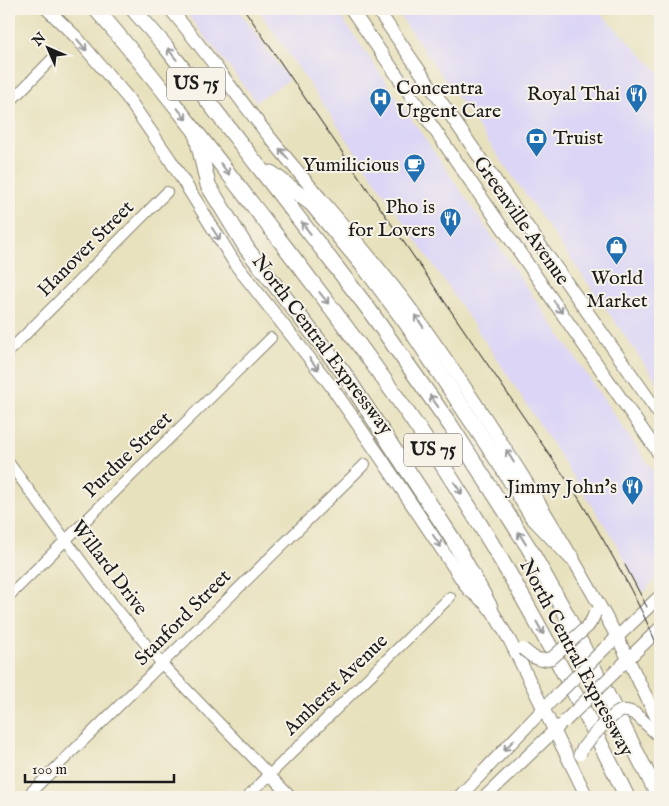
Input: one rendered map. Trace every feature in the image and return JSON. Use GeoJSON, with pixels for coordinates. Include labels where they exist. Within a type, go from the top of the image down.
{"type":"FeatureCollection","features":[{"type":"Feature","properties":{"kind":"highway","name":"North Central Expressway"},"geometry":{"type":"LineString","coordinates":[[96,9],[195,130],[356,340],[404,406],[497,552],[538,623],[627,797]]}},
{"type":"Feature","properties":{"kind":"highway","name":"North Central Expressway"},"geometry":{"type":"LineString","coordinates":[[133,9],[166,47],[372,314],[451,426],[529,548],[565,612],[660,797]]}},
{"type":"Feature","properties":{"kind":"highway"},"geometry":{"type":"LineString","coordinates":[[195,130],[208,184],[248,249],[342,372],[452,538],[490,607]]}},
{"type":"Feature","properties":{"kind":"highway"},"geometry":{"type":"LineString","coordinates":[[255,162],[312,204],[366,269],[418,340],[504,470],[532,516],[572,558]]}},
{"type":"Feature","properties":{"kind":"main road","name":"North Central Expressway"},"geometry":{"type":"LineString","coordinates":[[46,9],[76,37],[127,97],[170,158],[236,264],[329,383],[468,589],[490,607],[510,641],[542,710],[587,797]]}},
{"type":"Feature","properties":{"kind":"main road","name":"North Central Expressway"},"geometry":{"type":"LineString","coordinates":[[170,9],[272,141],[370,256],[415,315],[479,406],[592,592],[617,637],[660,725]]}},
{"type":"Feature","properties":{"kind":"main road","name":"Greenville Avenue"},"geometry":{"type":"LineString","coordinates":[[351,9],[660,455]]}},
{"type":"Feature","properties":{"kind":"main road","name":"Greenville Avenue"},"geometry":{"type":"LineString","coordinates":[[377,9],[660,415]]}},
{"type":"Feature","properties":{"kind":"main road"},"geometry":{"type":"LineString","coordinates":[[422,112],[440,99]]}},
{"type":"Feature","properties":{"kind":"main road"},"geometry":{"type":"LineString","coordinates":[[510,641],[533,657],[541,660],[552,658],[588,626],[592,620],[595,613],[592,592]]}},
{"type":"Feature","properties":{"kind":"main road"},"geometry":{"type":"LineString","coordinates":[[459,797],[554,697],[660,596]]}},
{"type":"Feature","properties":{"kind":"main road"},"geometry":{"type":"LineString","coordinates":[[485,797],[660,628]]}},
{"type":"Feature","properties":{"kind":"main road"},"geometry":{"type":"LineString","coordinates":[[577,779],[580,754],[583,746],[616,713],[627,711],[637,715],[660,737]]}},
{"type":"Feature","properties":{"kind":"street"},"geometry":{"type":"LineString","coordinates":[[9,103],[55,56]]}},
{"type":"Feature","properties":{"kind":"street","name":"Hanover Street"},"geometry":{"type":"LineString","coordinates":[[9,351],[167,192]]}},
{"type":"Feature","properties":{"kind":"street","name":"Purdue Street"},"geometry":{"type":"LineString","coordinates":[[9,596],[271,338]]}},
{"type":"Feature","properties":{"kind":"street","name":"Willard Drive"},"geometry":{"type":"LineString","coordinates":[[9,463],[114,604],[162,664],[291,797]]}},
{"type":"Feature","properties":{"kind":"street","name":"Stanford Street"},"geometry":{"type":"LineString","coordinates":[[26,797],[365,464]]}},
{"type":"Feature","properties":{"kind":"street","name":"Amherst Avenue"},"geometry":{"type":"LineString","coordinates":[[247,797],[450,597]]}},
{"type":"Feature","properties":{"kind":"shaded area"},"geometry":{"type":"Polygon","coordinates":[[[183,9],[238,9],[289,80],[256,101],[183,9]]]}},
{"type":"Feature","properties":{"kind":"shaded area"},"geometry":{"type":"Polygon","coordinates":[[[258,9],[336,9],[660,481],[660,574],[643,593],[613,538],[491,350],[258,9]]]}},
{"type":"Feature","properties":{"kind":"shaded area"},"geometry":{"type":"Polygon","coordinates":[[[395,9],[596,9],[660,73],[660,386],[395,9]]]}},
{"type":"Feature","properties":{"kind":"tram line"},"geometry":{"type":"LineString","coordinates":[[244,9],[575,492],[631,590],[660,652]]}},
{"type":"Feature","properties":{"kind":"tram line"},"geometry":{"type":"LineString","coordinates":[[625,565],[647,607]]}},
{"type":"Feature","properties":{"kind":"place","name":"Royal Thai"},"geometry":{"type":"Point","coordinates":[636,113]}},
{"type":"Feature","properties":{"kind":"place","name":"Concentra Urgent Care"},"geometry":{"type":"Point","coordinates":[380,118]}},
{"type":"Feature","properties":{"kind":"place","name":"Truist"},"geometry":{"type":"Point","coordinates":[537,157]}},
{"type":"Feature","properties":{"kind":"place","name":"Yumilicious"},"geometry":{"type":"Point","coordinates":[415,184]}},
{"type":"Feature","properties":{"kind":"place","name":"Pho is for Lovers"},"geometry":{"type":"Point","coordinates":[451,237]}},
{"type":"Feature","properties":{"kind":"place","name":"World Market"},"geometry":{"type":"Point","coordinates":[617,265]}},
{"type":"Feature","properties":{"kind":"place","name":"Jimmy John's"},"geometry":{"type":"Point","coordinates":[633,506]}}]}
